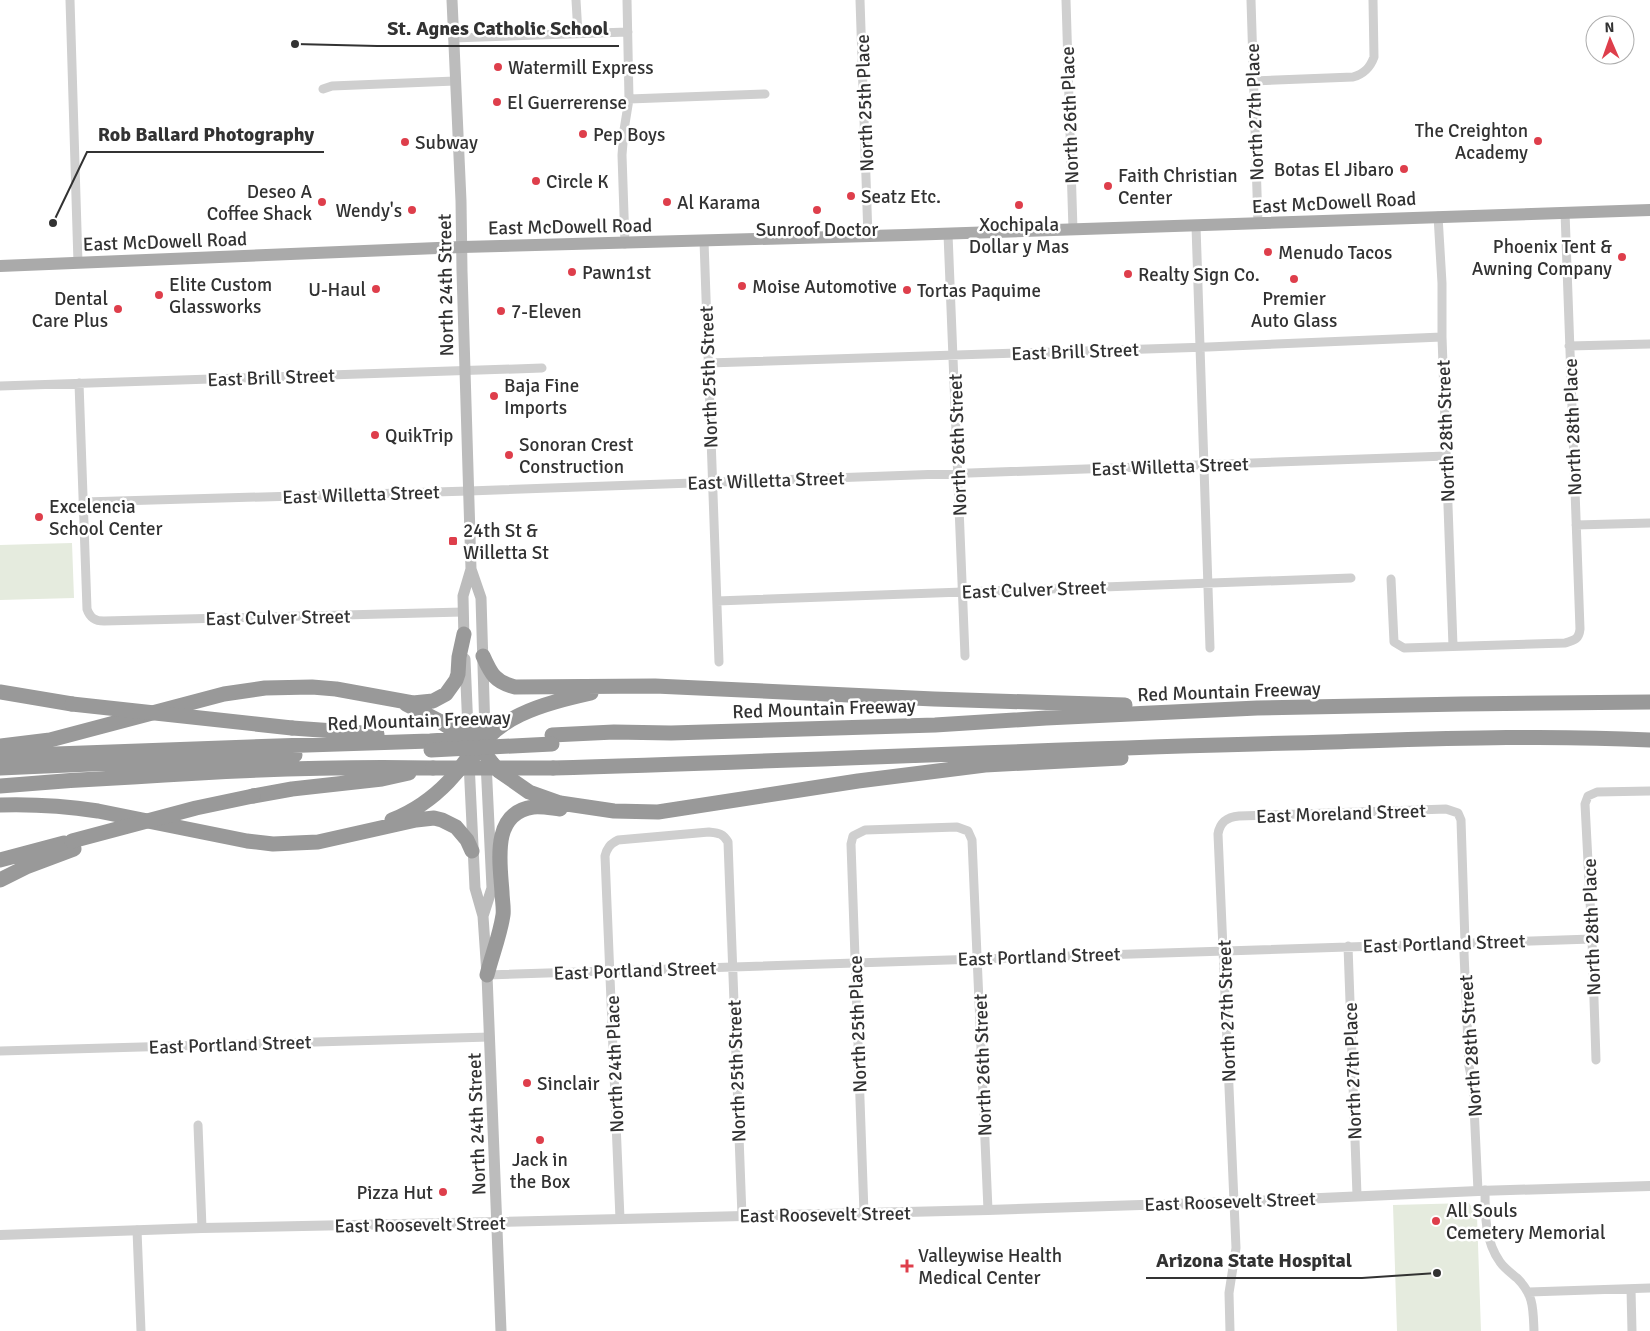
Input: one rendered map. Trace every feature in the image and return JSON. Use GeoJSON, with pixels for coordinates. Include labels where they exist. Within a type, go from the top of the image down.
{"type":"FeatureCollection","features":[{"type":"Feature","properties":{"kind":"highway"},"geometry":{"type":"LineString","coordinates":[[0,746],[50,740],[224,694],[250,690],[296,687],[336,689],[400,701],[425,703],[446,694],[452,686],[458,674],[459,657],[464,634]]}},
{"type":"Feature","properties":{"kind":"highway"},"geometry":{"type":"LineString","coordinates":[[483,656],[489,670],[497,680],[505,685],[515,687],[671,686],[934,699],[1104,705],[1173,704],[1257,708]]}},
{"type":"Feature","properties":{"kind":"highway"},"geometry":{"type":"LineString","coordinates":[[358,833],[401,816],[425,803],[453,777],[477,747],[498,729],[526,712],[558,700],[619,687]]}},
{"type":"Feature","properties":{"kind":"highway"},"geometry":{"type":"LineString","coordinates":[[0,692],[72,704]]}},
{"type":"Feature","properties":{"kind":"highway"},"geometry":{"type":"LineString","coordinates":[[0,697],[430,742]]}},
{"type":"Feature","properties":{"kind":"highway"},"geometry":{"type":"LineString","coordinates":[[400,701],[441,722],[477,747],[499,771],[529,792],[560,803],[614,811]]}},
{"type":"Feature","properties":{"kind":"highway","name":"Red Mountain Freeway"},"geometry":{"type":"LineString","coordinates":[[0,756],[250,746],[430,742],[477,747],[614,732],[671,733],[935,725],[1257,708],[1650,702]]}},
{"type":"Feature","properties":{"kind":"highway"},"geometry":{"type":"LineString","coordinates":[[468,724],[477,747]]}},
{"type":"Feature","properties":{"kind":"highway"},"geometry":{"type":"LineString","coordinates":[[0,786],[49,781],[203,772],[352,767],[553,768],[1237,744],[1512,737],[1650,740]]}},
{"type":"Feature","properties":{"kind":"highway"},"geometry":{"type":"LineString","coordinates":[[0,768],[430,742],[552,739]]}},
{"type":"Feature","properties":{"kind":"highway"},"geometry":{"type":"LineString","coordinates":[[487,975],[503,914],[501,837],[505,826],[518,813],[534,807],[658,812],[858,780],[985,765],[1217,752],[1237,744]]}},
{"type":"Feature","properties":{"kind":"highway"},"geometry":{"type":"LineString","coordinates":[[0,860],[73,845],[198,814],[253,796],[292,789],[382,779],[433,768]]}},
{"type":"Feature","properties":{"kind":"highway"},"geometry":{"type":"LineString","coordinates":[[0,774],[49,772],[203,772]]}},
{"type":"Feature","properties":{"kind":"highway"},"geometry":{"type":"LineString","coordinates":[[0,805],[48,805],[82,808],[248,841],[273,844],[318,842],[416,820],[434,818],[456,827],[467,840],[472,851]]}},
{"type":"Feature","properties":{"kind":"highway"},"geometry":{"type":"LineString","coordinates":[[0,880],[73,845]]}},
{"type":"Feature","properties":{"kind":"main road","name":"North 24th Street"},"geometry":{"type":"LineString","coordinates":[[452,0],[462,247],[471,569],[481,598],[483,656],[472,851],[475,888],[483,916],[487,975],[501,1331]]}},
{"type":"Feature","properties":{"kind":"main road","name":"East McDowell Road"},"geometry":{"type":"LineString","coordinates":[[0,266],[462,247],[948,234],[1650,210]]}},
{"type":"Feature","properties":{"kind":"main road","name":"North 24th Street"},"geometry":{"type":"LineString","coordinates":[[468,724],[463,596],[471,569]]}},
{"type":"Feature","properties":{"kind":"main road","name":"North 24th Street"},"geometry":{"type":"LineString","coordinates":[[477,747],[492,888],[483,916]]}},
{"type":"Feature","properties":{"kind":"street"},"geometry":{"type":"LineString","coordinates":[[70,0],[78,263]]}},
{"type":"Feature","properties":{"kind":"street"},"geometry":{"type":"LineString","coordinates":[[576,0],[578,34]]}},
{"type":"Feature","properties":{"kind":"street"},"geometry":{"type":"LineString","coordinates":[[625,244],[622,155],[629,99],[627,0]]}},
{"type":"Feature","properties":{"kind":"street","name":"North 25th Place"},"geometry":{"type":"LineString","coordinates":[[860,0],[868,236]]}},
{"type":"Feature","properties":{"kind":"street","name":"North 26th Place"},"geometry":{"type":"LineString","coordinates":[[1066,0],[1073,230]]}},
{"type":"Feature","properties":{"kind":"street","name":"North 27th Place"},"geometry":{"type":"LineString","coordinates":[[1251,0],[1258,224]]}},
{"type":"Feature","properties":{"kind":"street"},"geometry":{"type":"LineString","coordinates":[[1253,81],[1353,77],[1366,71],[1372,64],[1374,57],[1373,0]]}},
{"type":"Feature","properties":{"kind":"street"},"geometry":{"type":"LineString","coordinates":[[453,38],[628,32]]}},
{"type":"Feature","properties":{"kind":"street"},"geometry":{"type":"LineString","coordinates":[[323,89],[332,86],[455,81]]}},
{"type":"Feature","properties":{"kind":"street"},"geometry":{"type":"LineString","coordinates":[[629,99],[766,94]]}},
{"type":"Feature","properties":{"kind":"street","name":"North 28th Place"},"geometry":{"type":"LineString","coordinates":[[1453,646],[1565,643],[1576,640],[1579,636],[1565,212]]}},
{"type":"Feature","properties":{"kind":"street","name":"North 28th Street"},"geometry":{"type":"LineString","coordinates":[[1438,216],[1442,283],[1442,337],[1453,646]]}},
{"type":"Feature","properties":{"kind":"street"},"geometry":{"type":"LineString","coordinates":[[1196,226],[1210,648]]}},
{"type":"Feature","properties":{"kind":"street","name":"North 26th Street"},"geometry":{"type":"LineString","coordinates":[[948,234],[965,656]]}},
{"type":"Feature","properties":{"kind":"street","name":"North 25th Street"},"geometry":{"type":"LineString","coordinates":[[704,241],[720,662]]}},
{"type":"Feature","properties":{"kind":"street","name":"East Brill Street"},"geometry":{"type":"LineString","coordinates":[[708,363],[1442,337]]}},
{"type":"Feature","properties":{"kind":"street"},"geometry":{"type":"LineString","coordinates":[[1569,346],[1650,344]]}},
{"type":"Feature","properties":{"kind":"street","name":"East Brill Street"},"geometry":{"type":"LineString","coordinates":[[0,386],[542,368]]}},
{"type":"Feature","properties":{"kind":"street"},"geometry":{"type":"LineString","coordinates":[[79,383],[84,502]]}},
{"type":"Feature","properties":{"kind":"street","name":"East Willetta Street"},"geometry":{"type":"LineString","coordinates":[[84,502],[469,491],[1447,456]]}},
{"type":"Feature","properties":{"kind":"street","name":"East Culver Street"},"geometry":{"type":"LineString","coordinates":[[84,502],[88,609],[89,614],[97,621],[463,612]]}},
{"type":"Feature","properties":{"kind":"street"},"geometry":{"type":"LineString","coordinates":[[1576,525],[1650,523]]}},
{"type":"Feature","properties":{"kind":"street","name":"East Culver Street"},"geometry":{"type":"LineString","coordinates":[[717,601],[1351,578]]}},
{"type":"Feature","properties":{"kind":"street"},"geometry":{"type":"LineString","coordinates":[[1391,578],[1394,642],[1404,648],[1453,646]]}},
{"type":"Feature","properties":{"kind":"street","name":"North 28th Place"},"geometry":{"type":"LineString","coordinates":[[1596,1060],[1586,804],[1588,796],[1597,792],[1650,790]]}},
{"type":"Feature","properties":{"kind":"street","name":"East Moreland Street"},"geometry":{"type":"LineString","coordinates":[[1224,821],[1238,816],[1446,809],[1458,813]]}},
{"type":"Feature","properties":{"kind":"street","name":"North 28th Street"},"geometry":{"type":"LineString","coordinates":[[1458,813],[1462,820],[1464,953],[1469,1066],[1473,1085],[1486,1227],[1500,1262],[1529,1292]]}},
{"type":"Feature","properties":{"kind":"street","name":"North 27th Street"},"geometry":{"type":"LineString","coordinates":[[1224,821],[1219,827],[1218,834],[1236,1248],[1229,1293],[1230,1331]]}},
{"type":"Feature","properties":{"kind":"street","name":"North 25th Place"},"geometry":{"type":"LineString","coordinates":[[864,1213],[851,844],[853,836],[864,830],[957,827],[968,831]]}},
{"type":"Feature","properties":{"kind":"street","name":"North 26th Street"},"geometry":{"type":"LineString","coordinates":[[968,831],[972,840],[988,1210]]}},
{"type":"Feature","properties":{"kind":"street","name":"North 24th Place"},"geometry":{"type":"LineString","coordinates":[[620,1219],[607,849],[618,840],[709,832],[720,833],[725,836]]}},
{"type":"Feature","properties":{"kind":"street","name":"North 25th Street"},"geometry":{"type":"LineString","coordinates":[[725,836],[728,842],[742,1216]]}},
{"type":"Feature","properties":{"kind":"street","name":"East Portland Street"},"geometry":{"type":"LineString","coordinates":[[487,975],[1592,939]]}},
{"type":"Feature","properties":{"kind":"street","name":"North 27th Place"},"geometry":{"type":"LineString","coordinates":[[1348,946],[1357,1195]]}},
{"type":"Feature","properties":{"kind":"street","name":"East Portland Street"},"geometry":{"type":"LineString","coordinates":[[0,1051],[490,1037]]}},
{"type":"Feature","properties":{"kind":"street"},"geometry":{"type":"LineString","coordinates":[[198,1125],[202,1228]]}},
{"type":"Feature","properties":{"kind":"street","name":"East Roosevelt Street"},"geometry":{"type":"LineString","coordinates":[[0,1235],[202,1228],[988,1210],[1234,1202],[1482,1190],[1650,1186]]}},
{"type":"Feature","properties":{"kind":"street"},"geometry":{"type":"LineString","coordinates":[[137,1230],[142,1331]]}},
{"type":"Feature","properties":{"kind":"street"},"geometry":{"type":"LineString","coordinates":[[1534,1331],[1533,1302],[1529,1292],[1650,1288]]}},
{"type":"Feature","properties":{"kind":"street"},"geometry":{"type":"LineString","coordinates":[[1631,1289],[1632,1331]]}},
{"type":"Feature","properties":{"kind":"shaded area"},"geometry":{"type":"Polygon","coordinates":[[[72,543],[74,598],[0,600],[0,545],[72,543]]]}},
{"type":"Feature","properties":{"kind":"shaded area"},"geometry":{"type":"Polygon","coordinates":[[[1469,1203],[1477,1215],[1481,1331],[1397,1331],[1393,1205],[1469,1203]]]}},
{"type":"Feature","properties":{"kind":"place","name":"St. Agnes Catholic School"},"geometry":{"type":"Point","coordinates":[295,44]}},
{"type":"Feature","properties":{"kind":"place","name":"Watermill Express"},"geometry":{"type":"Point","coordinates":[498,67]}},
{"type":"Feature","properties":{"kind":"place","name":"El Guerrerense"},"geometry":{"type":"Point","coordinates":[497,102]}},
{"type":"Feature","properties":{"kind":"place","name":"Pep Boys"},"geometry":{"type":"Point","coordinates":[583,134]}},
{"type":"Feature","properties":{"kind":"place","name":"The Creighton Academy"},"geometry":{"type":"Point","coordinates":[1538,141]}},
{"type":"Feature","properties":{"kind":"place","name":"Subway"},"geometry":{"type":"Point","coordinates":[405,142]}},
{"type":"Feature","properties":{"kind":"place","name":"Botas El Jibaro"},"geometry":{"type":"Point","coordinates":[1404,169]}},
{"type":"Feature","properties":{"kind":"place","name":"Circle K"},"geometry":{"type":"Point","coordinates":[536,181]}},
{"type":"Feature","properties":{"kind":"place","name":"Faith Christian Center"},"geometry":{"type":"Point","coordinates":[1108,186]}},
{"type":"Feature","properties":{"kind":"place","name":"Seatz Etc."},"geometry":{"type":"Point","coordinates":[851,196]}},
{"type":"Feature","properties":{"kind":"place","name":"Deseo A Coffee Shack"},"geometry":{"type":"Point","coordinates":[322,202]}},
{"type":"Feature","properties":{"kind":"place","name":"Al Karama"},"geometry":{"type":"Point","coordinates":[667,202]}},
{"type":"Feature","properties":{"kind":"place","name":"Xochipala Dollar y Mas"},"geometry":{"type":"Point","coordinates":[1019,205]}},
{"type":"Feature","properties":{"kind":"place","name":"Wendy's"},"geometry":{"type":"Point","coordinates":[412,210]}},
{"type":"Feature","properties":{"kind":"place","name":"Sunroof Doctor"},"geometry":{"type":"Point","coordinates":[817,210]}},
{"type":"Feature","properties":{"kind":"place","name":"Rob Ballard Photography"},"geometry":{"type":"Point","coordinates":[53,223]}},
{"type":"Feature","properties":{"kind":"place","name":"Menudo Tacos"},"geometry":{"type":"Point","coordinates":[1268,252]}},
{"type":"Feature","properties":{"kind":"place","name":"Phoenix Tent & Awning Company"},"geometry":{"type":"Point","coordinates":[1622,257]}},
{"type":"Feature","properties":{"kind":"place","name":"Pawn1st"},"geometry":{"type":"Point","coordinates":[572,272]}},
{"type":"Feature","properties":{"kind":"place","name":"Realty Sign Co."},"geometry":{"type":"Point","coordinates":[1128,274]}},
{"type":"Feature","properties":{"kind":"place","name":"Premier Auto Glass"},"geometry":{"type":"Point","coordinates":[1294,279]}},
{"type":"Feature","properties":{"kind":"place","name":"Moise Automotive"},"geometry":{"type":"Point","coordinates":[742,286]}},
{"type":"Feature","properties":{"kind":"place","name":"U-Haul"},"geometry":{"type":"Point","coordinates":[376,289]}},
{"type":"Feature","properties":{"kind":"place","name":"Tortas Paquime"},"geometry":{"type":"Point","coordinates":[907,290]}},
{"type":"Feature","properties":{"kind":"place","name":"Elite Custom Glassworks"},"geometry":{"type":"Point","coordinates":[159,295]}},
{"type":"Feature","properties":{"kind":"place","name":"Dental Care Plus"},"geometry":{"type":"Point","coordinates":[118,309]}},
{"type":"Feature","properties":{"kind":"place","name":"7-Eleven"},"geometry":{"type":"Point","coordinates":[501,311]}},
{"type":"Feature","properties":{"kind":"place","name":"Baja Fine Imports"},"geometry":{"type":"Point","coordinates":[494,396]}},
{"type":"Feature","properties":{"kind":"place","name":"QuikTrip"},"geometry":{"type":"Point","coordinates":[375,435]}},
{"type":"Feature","properties":{"kind":"place","name":"Sonoran Crest Construction"},"geometry":{"type":"Point","coordinates":[509,455]}},
{"type":"Feature","properties":{"kind":"place","name":"Excelencia School Center"},"geometry":{"type":"Point","coordinates":[39,517]}},
{"type":"Feature","properties":{"kind":"place","name":"24th St & Willetta St"},"geometry":{"type":"Point","coordinates":[453,541]}},
{"type":"Feature","properties":{"kind":"place","name":"Sinclair"},"geometry":{"type":"Point","coordinates":[527,1083]}},
{"type":"Feature","properties":{"kind":"place","name":"Jack in the Box"},"geometry":{"type":"Point","coordinates":[540,1140]}},
{"type":"Feature","properties":{"kind":"place","name":"Pizza Hut"},"geometry":{"type":"Point","coordinates":[443,1192]}},
{"type":"Feature","properties":{"kind":"place","name":"All Souls Cemetery Memorial"},"geometry":{"type":"Point","coordinates":[1436,1221]}},
{"type":"Feature","properties":{"kind":"place","name":"Valleywise Health Medical Center"},"geometry":{"type":"Point","coordinates":[907,1266]}},
{"type":"Feature","properties":{"kind":"place","name":"Arizona State Hospital"},"geometry":{"type":"Point","coordinates":[1437,1273]}}]}
